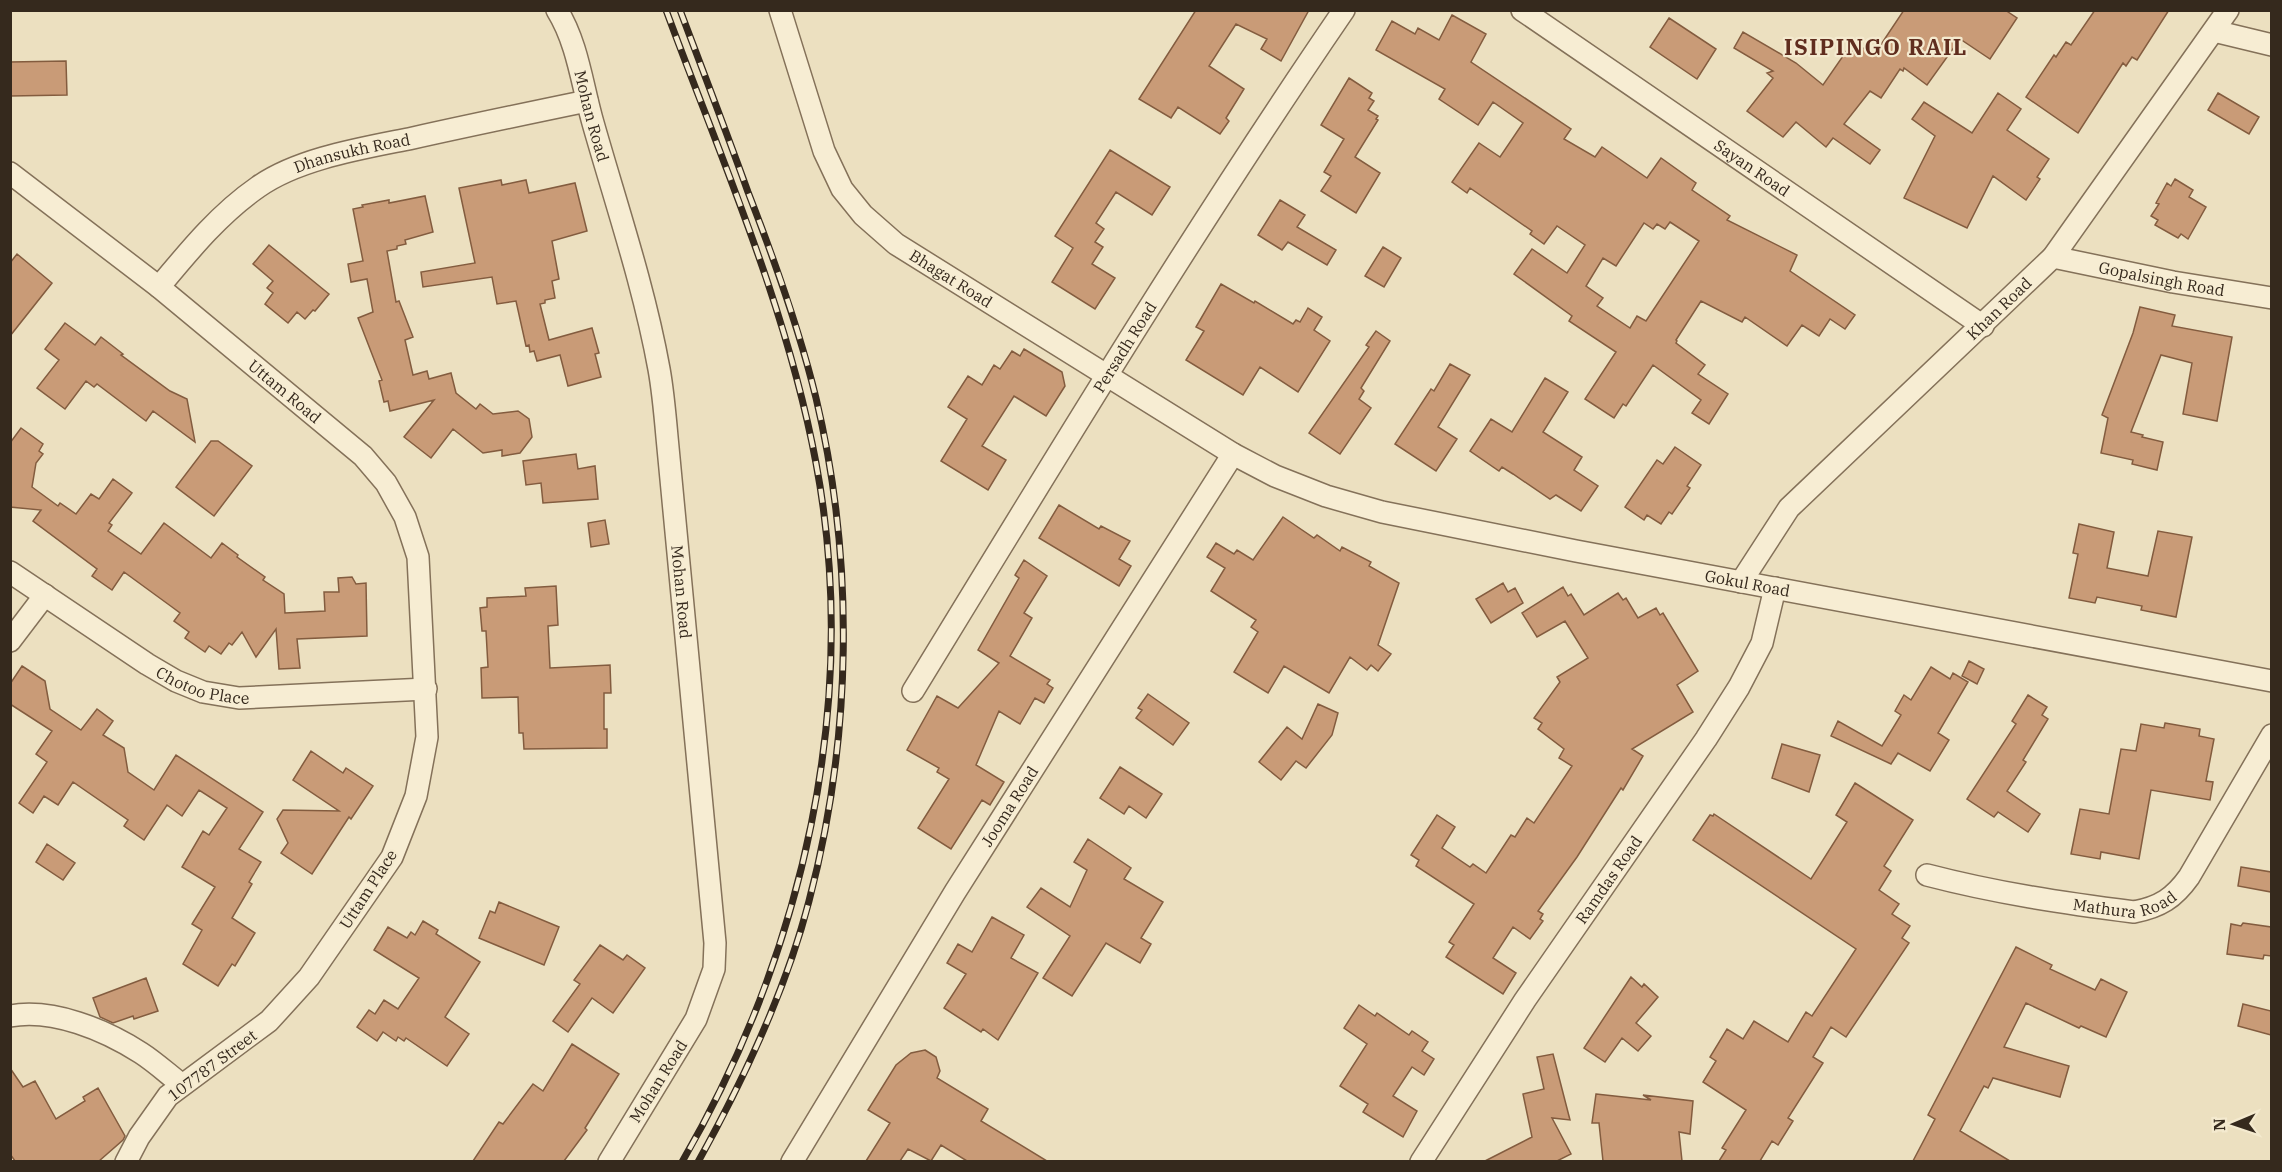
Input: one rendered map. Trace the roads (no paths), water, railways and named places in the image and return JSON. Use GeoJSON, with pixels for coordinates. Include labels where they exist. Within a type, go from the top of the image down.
{"type":"FeatureCollection","features":[{"type":"Feature","properties":{"kind":"street","name":"Mohan Road"},"geometry":{"type":"LineString","coordinates":[[557,10],[567,27],[639,284],[659,369],[715,943],[714,969],[696,1019],[609,1161]]}},
{"type":"Feature","properties":{"kind":"street","name":"Bhagat Road"},"geometry":{"type":"LineString","coordinates":[[780,10],[824,151],[842,189],[863,215],[896,244],[1233,454]]}},
{"type":"Feature","properties":{"kind":"street","name":"Persadh Road"},"geometry":{"type":"LineString","coordinates":[[913,691],[1106,376],[1276,110],[1344,10]]}},
{"type":"Feature","properties":{"kind":"street","name":"Sayan Road"},"geometry":{"type":"LineString","coordinates":[[1522,10],[1983,326]]}},
{"type":"Feature","properties":{"kind":"street","name":"Khan Road"},"geometry":{"type":"LineString","coordinates":[[1741,582],[1789,508],[2054,257],[2228,10]]}},
{"type":"Feature","properties":{"kind":"street"},"geometry":{"type":"LineString","coordinates":[[2214,31],[2271,45]]}},
{"type":"Feature","properties":{"kind":"street","name":"Dhansukh Road"},"geometry":{"type":"LineString","coordinates":[[159,287],[198,240],[226,212],[259,186],[297,167],[358,149],[587,101]]}},
{"type":"Feature","properties":{"kind":"street","name":"Uttam Road"},"geometry":{"type":"LineString","coordinates":[[10,172],[159,287],[363,456],[386,483],[405,517],[418,557],[426,689]]}},
{"type":"Feature","properties":{"kind":"street","name":"Gopalsingh Road"},"geometry":{"type":"LineString","coordinates":[[2054,257],[2173,282],[2271,298]]}},
{"type":"Feature","properties":{"kind":"street","name":"Gokul Road"},"geometry":{"type":"LineString","coordinates":[[1233,454],[1275,476],[1326,496],[1382,512],[1550,546],[2271,681]]}},
{"type":"Feature","properties":{"kind":"street","name":"Jooma Road"},"geometry":{"type":"LineString","coordinates":[[792,1161],[955,892],[1233,454]]}},
{"type":"Feature","properties":{"kind":"street","name":"Chotoo Place"},"geometry":{"type":"LineString","coordinates":[[10,572],[147,664],[176,681],[203,692],[239,698],[426,689]]}},
{"type":"Feature","properties":{"kind":"street","name":"Ramdas Road"},"geometry":{"type":"LineString","coordinates":[[1421,1161],[1525,1000],[1739,687],[1762,643],[1775,588]]}},
{"type":"Feature","properties":{"kind":"street"},"geometry":{"type":"LineString","coordinates":[[10,641],[45,595]]}},
{"type":"Feature","properties":{"kind":"street","name":"Uttam Place"},"geometry":{"type":"LineString","coordinates":[[309,977],[392,857],[416,796],[427,737],[426,689]]}},
{"type":"Feature","properties":{"kind":"street","name":"Mathura Road"},"geometry":{"type":"LineString","coordinates":[[1927,875],[2037,899],[2134,912],[2165,903],[2178,892],[2189,877],[2271,735]]}},
{"type":"Feature","properties":{"kind":"street","name":"107787 Street"},"geometry":{"type":"LineString","coordinates":[[126,1161],[160,1106],[181,1084],[269,1021],[309,977]]}},
{"type":"Feature","properties":{"kind":"street"},"geometry":{"type":"LineString","coordinates":[[10,1016],[23,1014],[54,1018],[102,1033],[141,1053],[181,1084]]}},
{"type":"Feature","properties":{"kind":"railway"},"geometry":{"type":"LineString","coordinates":[[666,10],[751,234],[788,347],[816,463],[828,553],[831,644],[825,735],[811,824],[789,912],[760,998],[724,1082],[682,1162]]}},
{"type":"Feature","properties":{"kind":"railway"},"geometry":{"type":"LineString","coordinates":[[680,10],[776,268],[809,372],[829,460],[842,586],[843,650],[834,777],[809,901],[788,968],[762,1034],[698,1162]]}},
{"type":"Feature","properties":{"kind":"district","name":"ISIPINGO RAIL"},"geometry":{"type":"Point","coordinates":[1876,47]}}]}
